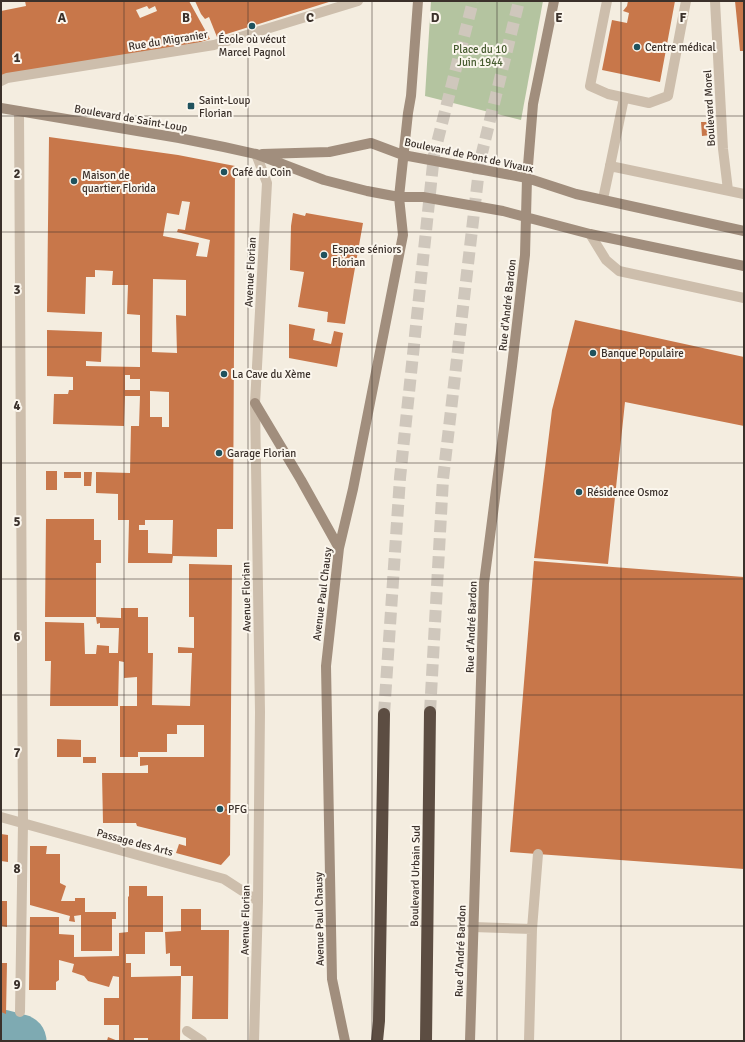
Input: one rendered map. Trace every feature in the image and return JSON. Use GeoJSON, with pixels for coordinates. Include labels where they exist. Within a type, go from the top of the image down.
{"type":"FeatureCollection","features":[{"type":"Feature","properties":{"kind":"highway","name":"Boulevard Urbain Sud"},"geometry":{"type":"LineString","coordinates":[[426,1041],[430,712]]}},
{"type":"Feature","properties":{"kind":"highway"},"geometry":{"type":"LineString","coordinates":[[377,1041],[379,1021],[384,714]]}},
{"type":"Feature","properties":{"kind":"main road","name":"Avenue Paul Chausy"},"geometry":{"type":"LineString","coordinates":[[345,1041],[332,979],[326,666],[339,548],[353,489],[403,235],[399,198],[411,96],[418,1]]}},
{"type":"Feature","properties":{"kind":"main road","name":"Rue d'André Bardon"},"geometry":{"type":"LineString","coordinates":[[470,1041],[484,583],[525,255],[527,178],[534,104],[554,1]]}},
{"type":"Feature","properties":{"kind":"main road","name":"Boulevard de Saint-Loup"},"geometry":{"type":"LineString","coordinates":[[1,108],[179,138],[256,154]]}},
{"type":"Feature","properties":{"kind":"main road","name":"Boulevard de Pont de Vivaux"},"geometry":{"type":"LineString","coordinates":[[256,154],[329,152],[371,142],[404,155],[527,178],[576,194],[744,231]]}},
{"type":"Feature","properties":{"kind":"main road"},"geometry":{"type":"LineString","coordinates":[[256,154],[324,180],[399,198],[423,196],[504,211],[590,234],[744,266]]}},
{"type":"Feature","properties":{"kind":"main road"},"geometry":{"type":"LineString","coordinates":[[255,403],[301,480],[339,548]]}},
{"type":"Feature","properties":{"kind":"street","name":"Rue du Migranier"},"geometry":{"type":"LineString","coordinates":[[1,81],[7,78],[214,45],[358,1]]}},
{"type":"Feature","properties":{"kind":"street"},"geometry":{"type":"LineString","coordinates":[[607,1],[590,86],[608,94],[649,103],[668,96],[686,1]]}},
{"type":"Feature","properties":{"kind":"street","name":"Boulevard Morel"},"geometry":{"type":"LineString","coordinates":[[715,1],[723,149],[728,190]]}},
{"type":"Feature","properties":{"kind":"street"},"geometry":{"type":"LineString","coordinates":[[603,199],[624,98]]}},
{"type":"Feature","properties":{"kind":"street"},"geometry":{"type":"LineString","coordinates":[[18,111],[23,823],[20,1012]]}},
{"type":"Feature","properties":{"kind":"street","name":"Avenue Florian"},"geometry":{"type":"LineString","coordinates":[[254,1041],[258,901],[260,712],[255,403],[267,183],[256,154]]}},
{"type":"Feature","properties":{"kind":"street"},"geometry":{"type":"LineString","coordinates":[[610,166],[744,194]]}},
{"type":"Feature","properties":{"kind":"street"},"geometry":{"type":"LineString","coordinates":[[590,234],[606,260],[619,271],[744,298]]}},
{"type":"Feature","properties":{"kind":"street","name":"Passage des Arts"},"geometry":{"type":"LineString","coordinates":[[1,817],[224,879],[258,901]]}},
{"type":"Feature","properties":{"kind":"street"},"geometry":{"type":"LineString","coordinates":[[529,1041],[532,929],[538,854]]}},
{"type":"Feature","properties":{"kind":"street"},"geometry":{"type":"LineString","coordinates":[[473,927],[532,929]]}},
{"type":"Feature","properties":{"kind":"street"},"geometry":{"type":"LineString","coordinates":[[187,1031],[202,1041]]}},
{"type":"Feature","properties":{"kind":"green space","name":"Place du 10 Juin 1944"},"geometry":{"type":"Polygon","coordinates":[[[431,1],[543,1],[521,120],[425,96],[431,1]]]}},
{"type":"Feature","properties":{"kind":"building"},"geometry":{"type":"Polygon","coordinates":[[[25,1],[189,1],[210,39],[180,49],[96,63],[1,75],[1,11],[26,6],[25,1]],[[147,6],[136,10],[140,18],[157,11],[155,6],[149,9],[147,6]]]}},
{"type":"Feature","properties":{"kind":"building"},"geometry":{"type":"Polygon","coordinates":[[[195,1],[332,1],[217,37],[209,17],[205,19],[195,1]]]}},
{"type":"Feature","properties":{"kind":"building","name":"Centre médical"},"geometry":{"type":"Polygon","coordinates":[[[628,1],[675,1],[660,82],[602,70],[612,20],[627,23],[629,13],[623,11],[627,6],[628,1]]]}},
{"type":"Feature","properties":{"kind":"building"},"geometry":{"type":"Polygon","coordinates":[[[735,1],[744,1],[744,51],[740,51],[735,1]]]}},
{"type":"Feature","properties":{"kind":"building"},"geometry":{"type":"Polygon","coordinates":[[[701,122],[710,122],[711,135],[702,136],[701,122]]]}},
{"type":"Feature","properties":{"kind":"building"},"geometry":{"type":"Polygon","coordinates":[[[49,137],[178,155],[235,166],[233,529],[217,529],[217,557],[173,556],[172,563],[128,563],[129,520],[118,520],[118,494],[96,493],[96,472],[130,473],[131,426],[139,426],[140,396],[125,396],[124,426],[53,424],[54,394],[68,394],[69,390],[73,390],[73,377],[47,376],[47,330],[102,332],[101,362],[86,361],[86,366],[140,367],[140,315],[127,314],[128,285],[112,285],[113,271],[95,270],[95,277],[86,277],[85,314],[47,312],[49,137]],[[182,201],[179,215],[167,213],[163,236],[199,243],[196,256],[207,257],[210,240],[177,232],[178,229],[185,230],[190,202],[182,201]],[[153,279],[152,352],[177,353],[176,315],[186,316],[186,280],[153,279]],[[125,375],[125,390],[140,390],[140,379],[130,379],[130,375],[125,375]],[[150,391],[150,417],[162,417],[162,427],[169,427],[169,392],[150,391]],[[145,520],[145,525],[139,525],[139,530],[148,530],[148,553],[172,554],[173,520],[145,520]]]}},
{"type":"Feature","properties":{"kind":"building","name":"Espace séniors Florian"},"geometry":{"type":"Polygon","coordinates":[[[293,213],[305,216],[306,213],[363,223],[345,324],[327,322],[328,312],[298,307],[304,272],[290,270],[291,226],[293,213]]]}},
{"type":"Feature","properties":{"kind":"building","name":"Résidence Osmoz"},"geometry":{"type":"Polygon","coordinates":[[[575,320],[744,357],[744,426],[625,402],[608,564],[534,558],[552,410],[575,320]]]}},
{"type":"Feature","properties":{"kind":"building"},"geometry":{"type":"Polygon","coordinates":[[[289,324],[315,329],[313,340],[331,344],[334,331],[343,333],[337,367],[289,358],[289,324]]]}},
{"type":"Feature","properties":{"kind":"building"},"geometry":{"type":"Polygon","coordinates":[[[46,471],[57,471],[57,490],[46,490],[46,471]]]}},
{"type":"Feature","properties":{"kind":"building"},"geometry":{"type":"Polygon","coordinates":[[[64,472],[81,472],[81,478],[64,478],[64,472]]]}},
{"type":"Feature","properties":{"kind":"building"},"geometry":{"type":"Polygon","coordinates":[[[84,472],[92,472],[91,486],[84,486],[84,472]]]}},
{"type":"Feature","properties":{"kind":"building"},"geometry":{"type":"Polygon","coordinates":[[[46,519],[94,519],[94,540],[101,540],[101,563],[96,563],[96,617],[45,617],[46,519]]]}},
{"type":"Feature","properties":{"kind":"building"},"geometry":{"type":"Polygon","coordinates":[[[534,561],[744,577],[744,869],[510,852],[534,561]]]}},
{"type":"Feature","properties":{"kind":"building"},"geometry":{"type":"Polygon","coordinates":[[[189,564],[232,565],[230,855],[221,865],[176,853],[179,844],[186,846],[186,838],[137,826],[136,823],[103,823],[102,773],[148,773],[148,765],[140,766],[140,757],[204,757],[204,725],[177,725],[177,734],[167,734],[167,752],[138,752],[138,757],[120,757],[120,706],[137,706],[137,677],[124,678],[124,662],[119,661],[118,706],[50,706],[51,661],[45,661],[45,622],[84,623],[85,654],[96,654],[97,645],[109,646],[109,653],[118,653],[119,628],[100,628],[100,623],[97,624],[96,617],[121,618],[121,608],[138,608],[138,617],[148,617],[148,653],[153,653],[152,705],[190,706],[192,653],[178,653],[178,647],[194,648],[194,617],[189,617],[189,564]]]}},
{"type":"Feature","properties":{"kind":"building"},"geometry":{"type":"Polygon","coordinates":[[[57,739],[81,740],[81,757],[57,757],[57,739]]]}},
{"type":"Feature","properties":{"kind":"building"},"geometry":{"type":"Polygon","coordinates":[[[83,757],[96,757],[96,763],[83,763],[83,757]]]}},
{"type":"Feature","properties":{"kind":"building"},"geometry":{"type":"Polygon","coordinates":[[[1,834],[8,835],[8,862],[1,861],[1,834]]]}},
{"type":"Feature","properties":{"kind":"building"},"geometry":{"type":"Polygon","coordinates":[[[30,846],[47,846],[46,854],[60,854],[60,883],[66,886],[61,901],[75,901],[75,898],[85,898],[85,912],[116,912],[116,919],[112,919],[112,951],[81,951],[81,915],[74,916],[75,922],[69,921],[70,916],[30,905],[30,846]]]}},
{"type":"Feature","properties":{"kind":"building"},"geometry":{"type":"Polygon","coordinates":[[[129,886],[147,886],[147,896],[163,896],[163,932],[145,932],[145,954],[126,954],[126,963],[131,963],[131,977],[181,976],[180,1041],[148,1041],[148,1038],[134,1038],[134,1041],[119,1041],[119,1025],[104,1025],[104,998],[119,998],[119,977],[113,976],[109,987],[88,981],[84,976],[72,972],[74,964],[59,960],[59,980],[56,982],[56,990],[29,990],[30,917],[59,917],[59,934],[74,935],[74,957],[119,956],[119,933],[128,932],[129,886]]]}},
{"type":"Feature","properties":{"kind":"building"},"geometry":{"type":"Polygon","coordinates":[[[1,901],[7,901],[7,927],[1,926],[1,901]]]}},
{"type":"Feature","properties":{"kind":"building"},"geometry":{"type":"Polygon","coordinates":[[[181,909],[201,909],[201,930],[229,930],[228,1019],[192,1019],[193,976],[181,976],[181,966],[170,966],[170,953],[166,954],[165,932],[181,931],[181,909]]]}},
{"type":"Feature","properties":{"kind":"building"},"geometry":{"type":"Polygon","coordinates":[[[1,963],[7,963],[6,1014],[1,1012],[1,963]]]}},
{"type":"Feature","properties":{"kind":"building"},"geometry":{"type":"Polygon","coordinates":[[[108,1037],[118,1041],[107,1041],[108,1037]]]}},
{"type":"Feature","properties":{"kind":"waterway"},"geometry":{"type":"LineString","coordinates":[[1,1036],[20,1041]]}},
{"type":"Feature","properties":{"kind":"tunnel"},"geometry":{"type":"LineString","coordinates":[[384,714],[400,478],[434,155],[473,1]]}},
{"type":"Feature","properties":{"kind":"tunnel"},"geometry":{"type":"LineString","coordinates":[[430,712],[443,479],[480,161],[519,1]]}},
{"type":"Feature","properties":{"kind":"place","name":"École où vécut Marcel Pagnol"},"geometry":{"type":"Point","coordinates":[252,26]}},
{"type":"Feature","properties":{"kind":"place","name":"Centre médical"},"geometry":{"type":"Point","coordinates":[637,47]}},
{"type":"Feature","properties":{"kind":"place","name":"Saint-Loup Florian"},"geometry":{"type":"Point","coordinates":[191,106]}},
{"type":"Feature","properties":{"kind":"place","name":"Café du Coin"},"geometry":{"type":"Point","coordinates":[224,172]}},
{"type":"Feature","properties":{"kind":"place","name":"Maison de quartier Florida"},"geometry":{"type":"Point","coordinates":[74,181]}},
{"type":"Feature","properties":{"kind":"place","name":"Espace séniors Florian"},"geometry":{"type":"Point","coordinates":[324,255]}},
{"type":"Feature","properties":{"kind":"place","name":"Banque Populaire"},"geometry":{"type":"Point","coordinates":[593,353]}},
{"type":"Feature","properties":{"kind":"place","name":"La Cave du Xème"},"geometry":{"type":"Point","coordinates":[224,374]}},
{"type":"Feature","properties":{"kind":"place","name":"Garage Florian"},"geometry":{"type":"Point","coordinates":[219,453]}},
{"type":"Feature","properties":{"kind":"place","name":"Résidence Osmoz"},"geometry":{"type":"Point","coordinates":[579,492]}},
{"type":"Feature","properties":{"kind":"place","name":"PFG"},"geometry":{"type":"Point","coordinates":[220,809]}}]}
